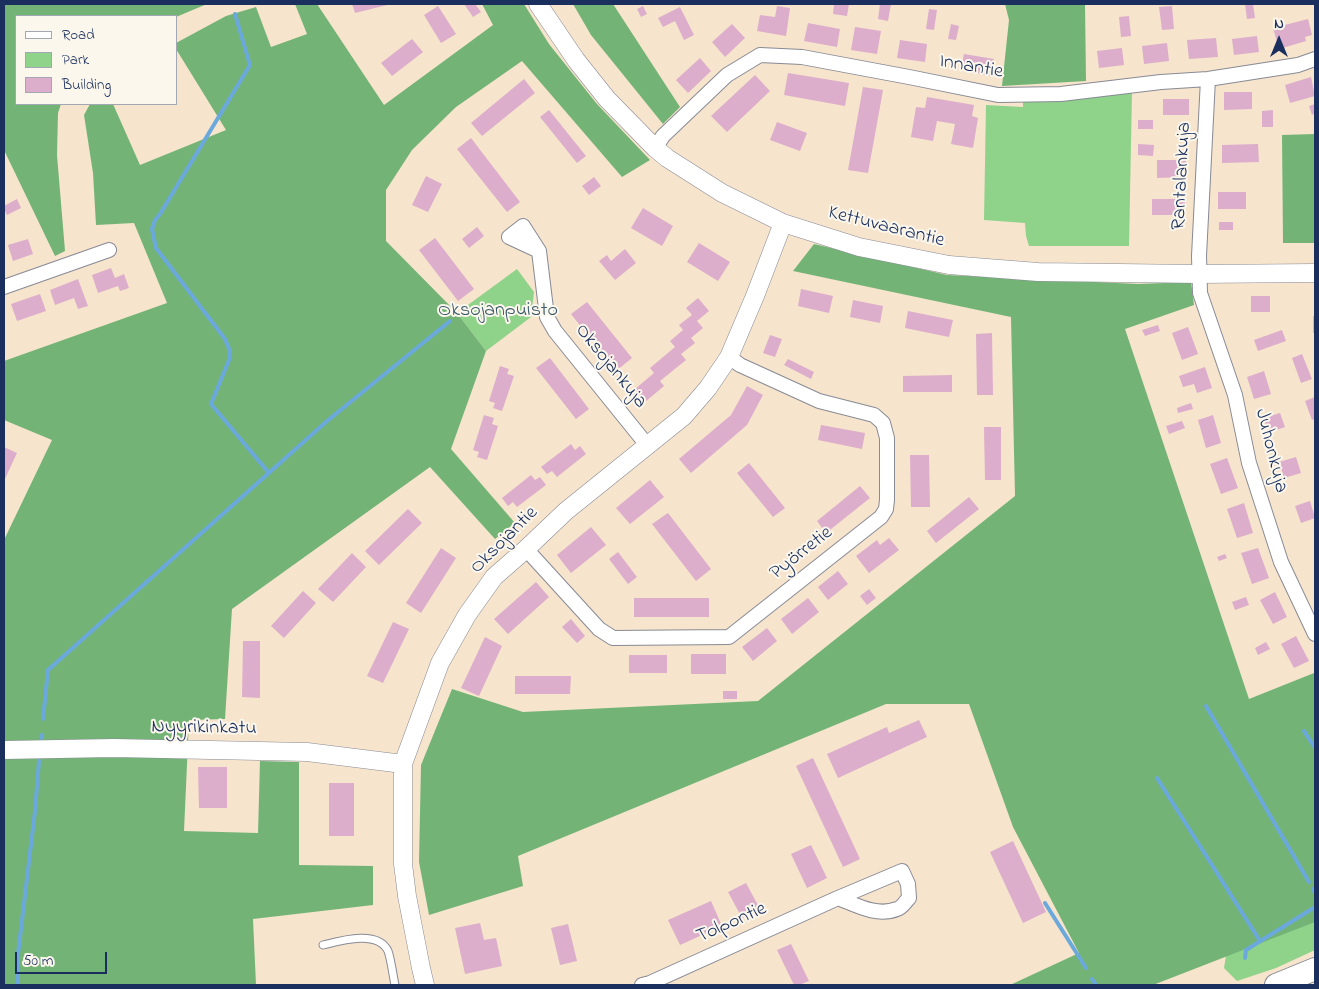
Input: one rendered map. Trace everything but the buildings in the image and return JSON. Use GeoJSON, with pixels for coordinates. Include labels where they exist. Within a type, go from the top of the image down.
{"type":"FeatureCollection","features":[{"type":"Feature","properties":{"kind":"main road"},"geometry":{"type":"LineString","coordinates":[[1276,985],[1315,969]]}},
{"type":"Feature","properties":{"kind":"street","name":"Kettuvaarantie"},"geometry":{"type":"LineString","coordinates":[[538,4],[576,60],[607,99],[655,148],[722,193],[783,223],[859,247],[949,265],[1038,272],[1315,273]]}},
{"type":"Feature","properties":{"kind":"street","name":"Innantie"},"geometry":{"type":"LineString","coordinates":[[655,148],[663,136],[727,75],[760,55],[802,57],[998,95],[1061,94],[1162,82],[1208,79],[1298,65],[1315,60]]}},
{"type":"Feature","properties":{"kind":"street","name":"Rantalankuja"},"geometry":{"type":"LineString","coordinates":[[1199,274],[1208,79]]}},
{"type":"Feature","properties":{"kind":"street","name":"Oksojantie"},"geometry":{"type":"LineString","coordinates":[[425,985],[420,968],[403,864],[402,764],[440,663],[467,615],[494,577],[566,511],[684,416],[708,388],[729,357],[783,223]]}},
{"type":"Feature","properties":{"kind":"street"},"geometry":{"type":"LineString","coordinates":[[4,287],[109,250]]}},
{"type":"Feature","properties":{"kind":"street","name":"Oksojankuja"},"geometry":{"type":"LineString","coordinates":[[539,251],[547,317],[555,331],[647,445]]}},
{"type":"Feature","properties":{"kind":"street","name":"Juhonkuja"},"geometry":{"type":"LineString","coordinates":[[1199,274],[1200,293],[1236,395],[1249,463],[1282,562],[1315,634]]}},
{"type":"Feature","properties":{"kind":"street","name":"Pyörretie"},"geometry":{"type":"LineString","coordinates":[[526,549],[599,629],[613,638],[729,637],[881,517],[886,509],[887,500],[887,438],[882,423],[874,415],[819,401],[740,365],[729,357]]}},
{"type":"Feature","properties":{"kind":"street","name":"Nyyrikinkatu"},"geometry":{"type":"LineString","coordinates":[[4,750],[114,748],[307,752],[402,764]]}},
{"type":"Feature","properties":{"kind":"street","name":"Tolpontie"},"geometry":{"type":"LineString","coordinates":[[642,985],[650,983],[838,898],[902,871],[908,884],[909,898],[899,909],[881,912],[862,908],[838,898]]}},
{"type":"Feature","properties":{"kind":"lane"},"geometry":{"type":"LineString","coordinates":[[323,945],[352,938],[367,938],[381,942],[388,950],[395,985]]}},
{"type":"Feature","properties":{"kind":"green space"},"geometry":{"type":"Polygon","coordinates":[[[4,4],[207,4],[178,16],[15,15],[15,105],[61,105],[58,113],[57,155],[65,251],[55,256],[4,150],[4,4]]]}},
{"type":"Feature","properties":{"kind":"green space"},"geometry":{"type":"Polygon","coordinates":[[[295,4],[317,4],[384,105],[493,25],[482,4],[524,4],[549,44],[597,104],[650,160],[622,177],[522,61],[456,107],[412,150],[386,190],[386,241],[457,313],[486,351],[451,449],[515,523],[495,539],[430,467],[232,609],[225,719],[189,720],[184,831],[258,833],[260,761],[299,762],[299,865],[373,866],[373,905],[253,919],[256,985],[4,985],[4,540],[52,440],[4,420],[4,361],[167,303],[134,223],[96,225],[93,173],[84,115],[89,105],[113,105],[140,165],[226,130],[178,52],[178,42],[226,16],[256,7],[271,47],[307,34],[295,4]]]}},
{"type":"Feature","properties":{"kind":"green space"},"geometry":{"type":"Polygon","coordinates":[[[573,4],[613,4],[680,107],[663,124],[591,35],[573,4]]]}},
{"type":"Feature","properties":{"kind":"green space"},"geometry":{"type":"Polygon","coordinates":[[[1005,4],[1085,4],[1086,81],[1002,86],[1009,20],[1005,4]]]}},
{"type":"Feature","properties":{"kind":"green space"},"geometry":{"type":"Polygon","coordinates":[[[1132,92],[1129,246],[1029,246],[1025,223],[984,220],[986,105],[1023,107],[1023,99],[1132,92]]]}},
{"type":"Feature","properties":{"kind":"green space"},"geometry":{"type":"Polygon","coordinates":[[[1315,134],[1315,243],[1283,243],[1282,135],[1315,134]]]}},
{"type":"Feature","properties":{"kind":"green space"},"geometry":{"type":"Polygon","coordinates":[[[814,244],[947,275],[1138,284],[1191,282],[1194,305],[1125,329],[1249,699],[1314,673],[1315,922],[1153,985],[1010,985],[1079,953],[1013,827],[969,704],[886,704],[518,856],[523,886],[429,915],[419,862],[421,765],[452,689],[523,712],[758,701],[1015,496],[1011,317],[793,271],[814,244]]]}},
{"type":"Feature","properties":{"kind":"green space","name":"Oksojanpuisto"},"geometry":{"type":"Polygon","coordinates":[[[517,269],[534,292],[531,317],[486,351],[457,313],[517,269]]]}},
{"type":"Feature","properties":{"kind":"green space"},"geometry":{"type":"Polygon","coordinates":[[[1315,846],[1315,950],[1276,968],[1237,981],[1224,968],[1229,938],[1315,846]]]}},
{"type":"Feature","properties":{"kind":"waterway"},"geometry":{"type":"LineString","coordinates":[[235,14],[250,65],[155,220],[152,229],[156,248],[225,339],[230,351],[229,360],[211,404],[269,473]]}},
{"type":"Feature","properties":{"kind":"waterway"},"geometry":{"type":"LineString","coordinates":[[43,719],[48,670],[327,421],[450,321]]}},
{"type":"Feature","properties":{"kind":"waterway"},"geometry":{"type":"LineString","coordinates":[[1206,706],[1309,882]]}},
{"type":"Feature","properties":{"kind":"waterway"},"geometry":{"type":"LineString","coordinates":[[1304,731],[1315,748]]}},
{"type":"Feature","properties":{"kind":"waterway"},"geometry":{"type":"LineString","coordinates":[[18,985],[18,954],[39,761]]}},
{"type":"Feature","properties":{"kind":"waterway"},"geometry":{"type":"LineString","coordinates":[[1157,778],[1260,941]]}},
{"type":"Feature","properties":{"kind":"waterway"},"geometry":{"type":"LineString","coordinates":[[1313,889],[1315,893]]}},
{"type":"Feature","properties":{"kind":"waterway"},"geometry":{"type":"LineString","coordinates":[[1045,903],[1086,968]]}},
{"type":"Feature","properties":{"kind":"waterway"},"geometry":{"type":"LineString","coordinates":[[1245,958],[1246,950],[1315,907]]}},
{"type":"Feature","properties":{"kind":"waterway"},"geometry":{"type":"LineString","coordinates":[[1092,979],[1096,985]]}}]}
